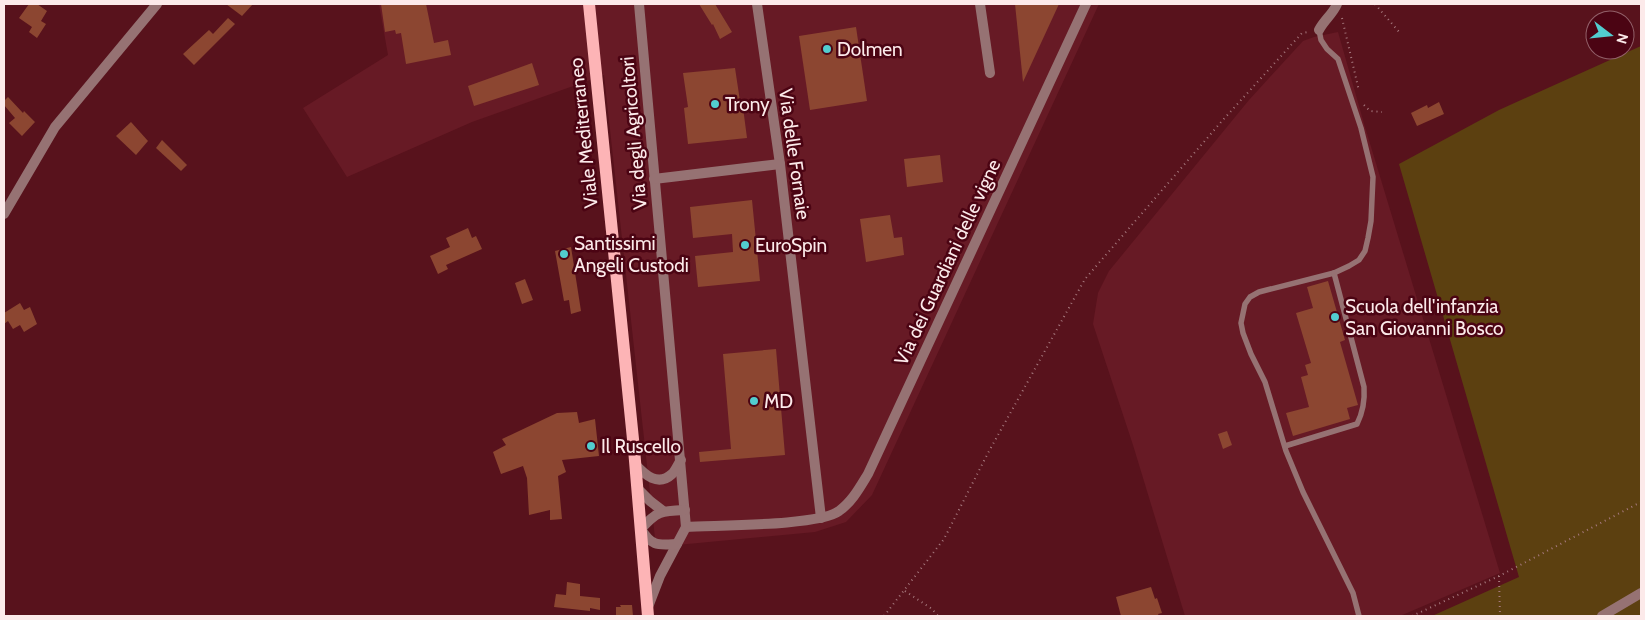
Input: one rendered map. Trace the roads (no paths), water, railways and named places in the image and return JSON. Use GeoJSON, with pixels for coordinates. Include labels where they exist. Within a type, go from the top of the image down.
{"type":"FeatureCollection","features":[{"type":"Feature","properties":{"kind":"main road","name":"Viale Mediterraneo"},"geometry":{"type":"LineString","coordinates":[[589,4],[648,612]]}},
{"type":"Feature","properties":{"kind":"street"},"geometry":{"type":"LineString","coordinates":[[4,214],[55,126],[157,4]]}},
{"type":"Feature","properties":{"kind":"street","name":"Via degli Agricoltori"},"geometry":{"type":"LineString","coordinates":[[639,4],[686,527]]}},
{"type":"Feature","properties":{"kind":"street","name":"Via delle Fornaie"},"geometry":{"type":"LineString","coordinates":[[757,4],[780,164],[821,518]]}},
{"type":"Feature","properties":{"kind":"street"},"geometry":{"type":"LineString","coordinates":[[980,4],[990,73]]}},
{"type":"Feature","properties":{"kind":"street","name":"Via dei Guardiani delle vigne"},"geometry":{"type":"LineString","coordinates":[[686,527],[821,518],[839,512],[854,497],[868,474],[1086,4]]}},
{"type":"Feature","properties":{"kind":"street"},"geometry":{"type":"LineString","coordinates":[[1319,30],[1324,22],[1339,8]]}},
{"type":"Feature","properties":{"kind":"street"},"geometry":{"type":"LineString","coordinates":[[654,179],[780,164]]}},
{"type":"Feature","properties":{"kind":"street"},"geometry":{"type":"LineString","coordinates":[[635,464],[645,476],[662,479],[672,474],[681,460]]}},
{"type":"Feature","properties":{"kind":"street"},"geometry":{"type":"LineString","coordinates":[[637,488],[663,511]]}},
{"type":"Feature","properties":{"kind":"street"},"geometry":{"type":"LineString","coordinates":[[677,544],[660,545],[648,540],[641,529],[650,518],[663,511],[685,510]]}},
{"type":"Feature","properties":{"kind":"street"},"geometry":{"type":"LineString","coordinates":[[648,612],[660,576],[686,527]]}},
{"type":"Feature","properties":{"kind":"street"},"geometry":{"type":"LineString","coordinates":[[1602,616],[1641,593]]}},
{"type":"Feature","properties":{"kind":"lane"},"geometry":{"type":"LineString","coordinates":[[1319,30],[1321,40],[1338,59],[1361,128],[1373,178],[1371,221],[1365,251],[1359,260],[1334,273],[1260,292],[1250,297],[1245,304],[1241,323],[1251,354],[1265,382],[1285,446],[1303,492],[1353,592],[1359,616]]}},
{"type":"Feature","properties":{"kind":"lane"},"geometry":{"type":"LineString","coordinates":[[1285,446],[1357,424],[1361,415],[1364,387],[1334,273]]}},
{"type":"Feature","properties":{"kind":"place","name":"Dolmen"},"geometry":{"type":"Point","coordinates":[827,49]}},
{"type":"Feature","properties":{"kind":"place","name":"Trony"},"geometry":{"type":"Point","coordinates":[715,104]}},
{"type":"Feature","properties":{"kind":"place","name":"EuroSpin"},"geometry":{"type":"Point","coordinates":[745,245]}},
{"type":"Feature","properties":{"kind":"place","name":"Santissimi Angeli Custodi"},"geometry":{"type":"Point","coordinates":[564,254]}},
{"type":"Feature","properties":{"kind":"place","name":"Scuola dell'infanzia San Giovanni Bosco"},"geometry":{"type":"Point","coordinates":[1335,317]}},
{"type":"Feature","properties":{"kind":"place","name":"MD"},"geometry":{"type":"Point","coordinates":[754,401]}},
{"type":"Feature","properties":{"kind":"place","name":"Il Ruscello"},"geometry":{"type":"Point","coordinates":[591,446]}}]}
